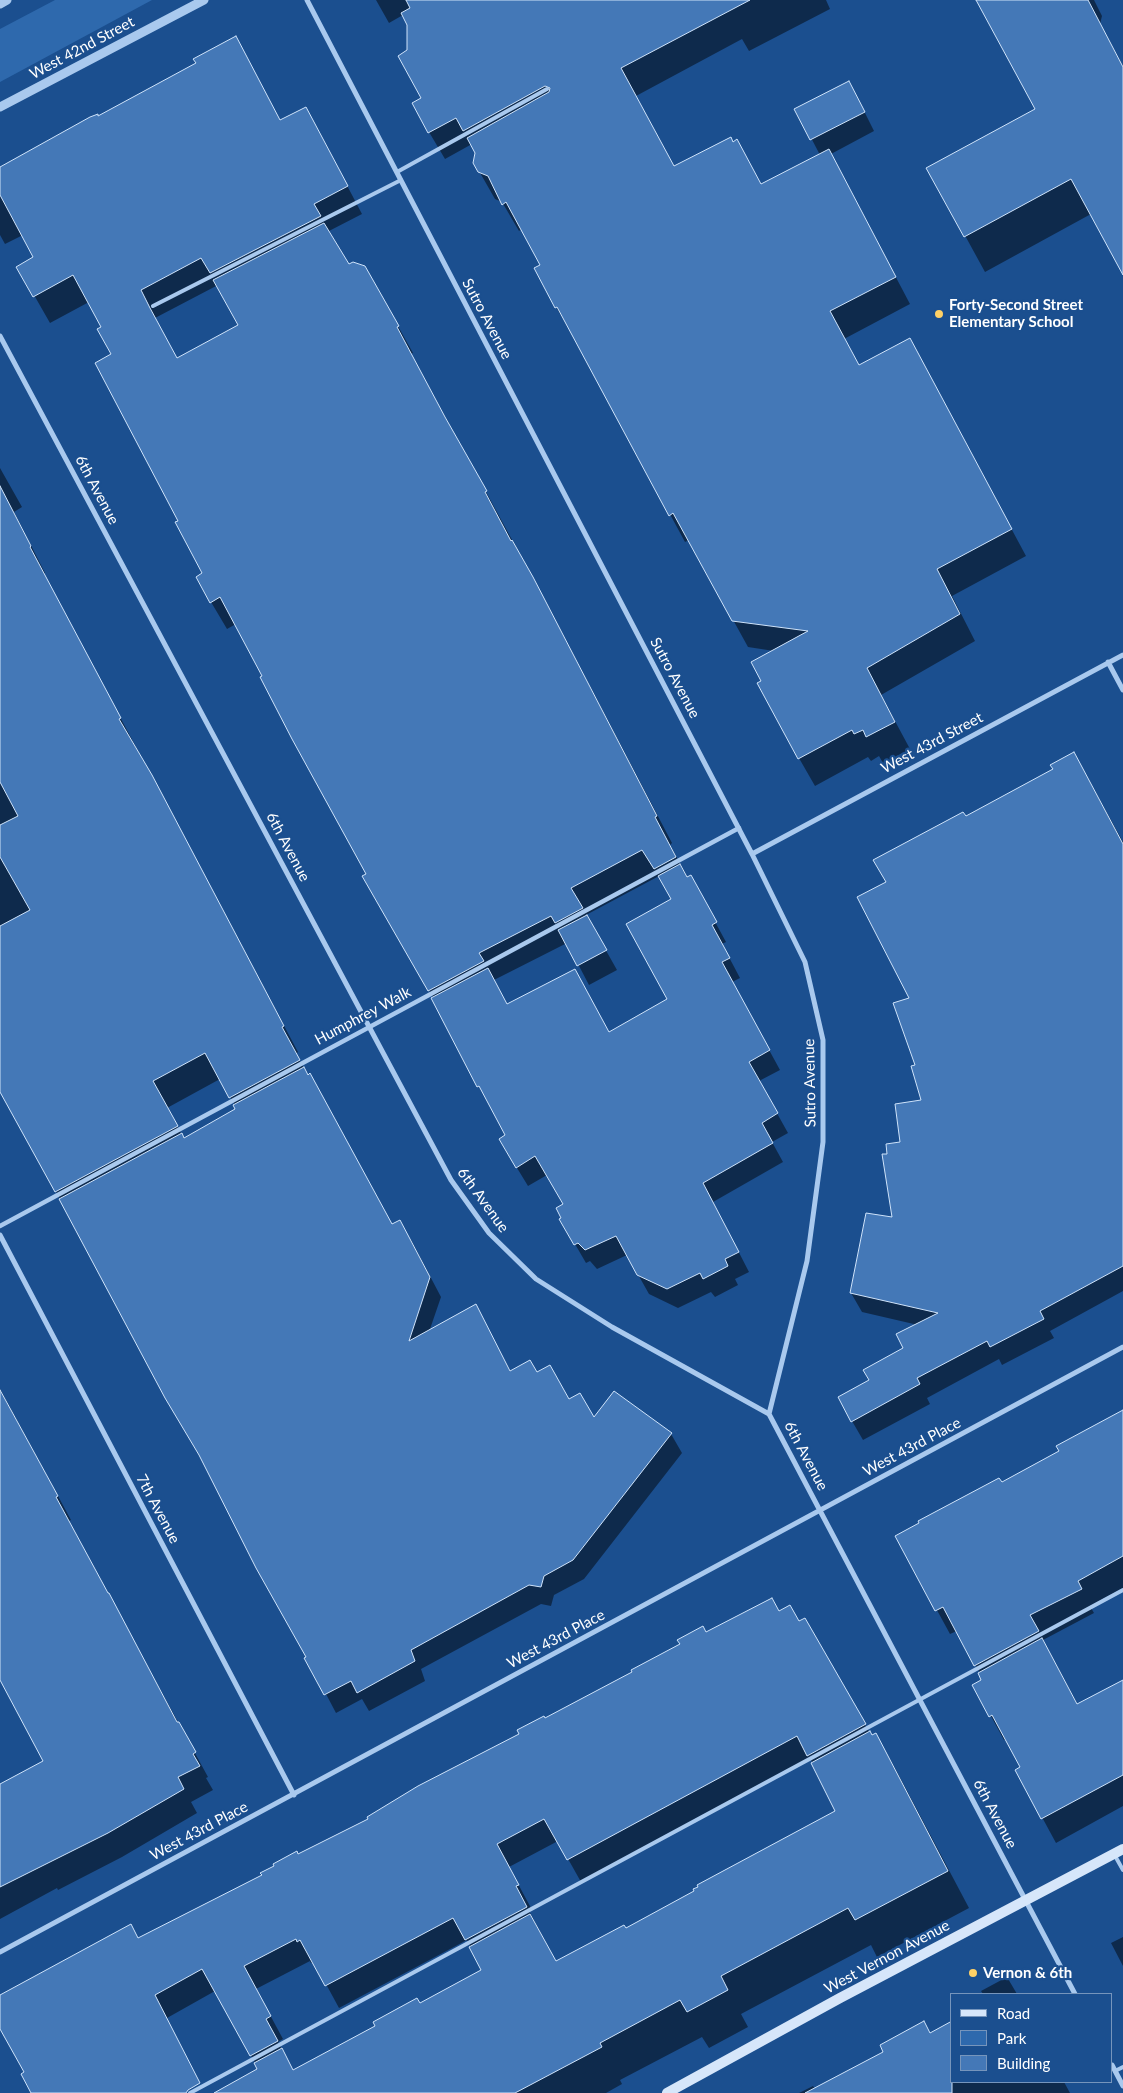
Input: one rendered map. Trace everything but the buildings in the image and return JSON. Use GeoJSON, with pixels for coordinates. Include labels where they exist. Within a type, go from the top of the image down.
{"type":"FeatureCollection","features":[{"type":"Feature","properties":{"kind":"main road","name":"West Vernon Avenue"},"geometry":{"type":"LineString","coordinates":[[667,2093],[840,1998],[1119,1851]]}},
{"type":"Feature","properties":{"kind":"street"},"geometry":{"type":"LineString","coordinates":[[0,4],[7,0]]}},
{"type":"Feature","properties":{"kind":"street","name":"West 42nd Street"},"geometry":{"type":"LineString","coordinates":[[0,107],[204,0]]}},
{"type":"Feature","properties":{"kind":"street","name":"Sutro Avenue"},"geometry":{"type":"LineString","coordinates":[[307,0],[739,828],[806,962],[823,1040],[823,1142],[808,1252],[769,1414]]}},
{"type":"Feature","properties":{"kind":"street","name":"6th Avenue"},"geometry":{"type":"LineString","coordinates":[[0,336],[450,1180],[489,1233],[536,1279],[612,1327],[769,1414],[1074,1993]]}},
{"type":"Feature","properties":{"kind":"street","name":"West 43rd Street"},"geometry":{"type":"LineString","coordinates":[[752,854],[1123,655]]}},
{"type":"Feature","properties":{"kind":"street"},"geometry":{"type":"LineString","coordinates":[[1108,662],[1123,690]]}},
{"type":"Feature","properties":{"kind":"street","name":"Humphrey Walk"},"geometry":{"type":"LineString","coordinates":[[0,1226],[739,828]]}},
{"type":"Feature","properties":{"kind":"street","name":"7th Avenue"},"geometry":{"type":"LineString","coordinates":[[0,1235],[294,1794]]}},
{"type":"Feature","properties":{"kind":"street","name":"West 43rd Place"},"geometry":{"type":"LineString","coordinates":[[0,1952],[1123,1347]]}},
{"type":"Feature","properties":{"kind":"street"},"geometry":{"type":"LineString","coordinates":[[1113,2067],[1123,2086]]}},
{"type":"Feature","properties":{"kind":"lane"},"geometry":{"type":"LineString","coordinates":[[396,172],[547,89]]}},
{"type":"Feature","properties":{"kind":"lane"},"geometry":{"type":"LineString","coordinates":[[153,306],[401,180]]}},
{"type":"Feature","properties":{"kind":"lane"},"geometry":{"type":"LineString","coordinates":[[190,2093],[919,1698],[1123,1590]]}},
{"type":"Feature","properties":{"kind":"lane"},"geometry":{"type":"LineString","coordinates":[[1119,1851],[1123,1870]]}},
{"type":"Feature","properties":{"kind":"lane"},"geometry":{"type":"LineString","coordinates":[[1115,2071],[1123,2067]]}},
{"type":"Feature","properties":{"kind":"green space"},"geometry":{"type":"Polygon","coordinates":[[[55,0],[152,0],[0,82],[0,29],[55,0]]]}},
{"type":"Feature","properties":{"kind":"place","name":"Forty-Second Street Elementary School"},"geometry":{"type":"Point","coordinates":[939,314]}},
{"type":"Feature","properties":{"kind":"place","name":"Vernon & 6th"},"geometry":{"type":"Point","coordinates":[973,1973]}}]}
